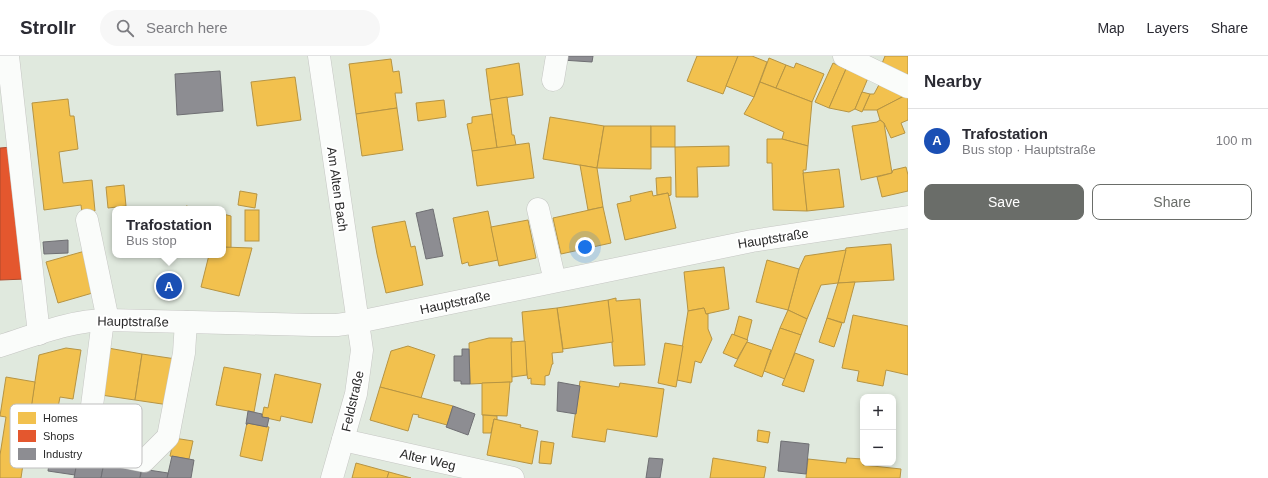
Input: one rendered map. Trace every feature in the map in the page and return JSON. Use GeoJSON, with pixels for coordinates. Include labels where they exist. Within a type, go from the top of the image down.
{"type":"FeatureCollection","features":[{"type":"Feature","properties":{"kind":"street"},"geometry":{"type":"LineString","coordinates":[[8,56],[39,334]]}},
{"type":"Feature","properties":{"kind":"street","name":"Am Alten Bach"},"geometry":{"type":"LineString","coordinates":[[319,56],[358,322]]}},
{"type":"Feature","properties":{"kind":"street"},"geometry":{"type":"LineString","coordinates":[[553,80],[557,56]]}},
{"type":"Feature","properties":{"kind":"street"},"geometry":{"type":"LineString","coordinates":[[844,56],[908,87]]}},
{"type":"Feature","properties":{"kind":"street"},"geometry":{"type":"LineString","coordinates":[[538,209],[555,281]]}},
{"type":"Feature","properties":{"kind":"street","name":"Hauptstraße"},"geometry":{"type":"LineString","coordinates":[[0,346],[68,325],[88,321],[106,320],[337,324],[358,322],[752,241],[908,217]]}},
{"type":"Feature","properties":{"kind":"street"},"geometry":{"type":"LineString","coordinates":[[87,220],[106,320],[93,404]]}},
{"type":"Feature","properties":{"kind":"street"},"geometry":{"type":"LineString","coordinates":[[142,461],[144,461],[168,437],[184,353],[186,322]]}},
{"type":"Feature","properties":{"kind":"street","name":"Feldstraße"},"geometry":{"type":"LineString","coordinates":[[332,478],[356,394],[362,350],[358,322]]}},
{"type":"Feature","properties":{"kind":"street","name":"Alter Weg"},"geometry":{"type":"LineString","coordinates":[[343,440],[506,477]]}},
{"type":"Feature","properties":{"kind":"building: Homes"},"geometry":{"type":"Polygon","coordinates":[[[697,56],[738,56],[723,94],[687,81],[697,56]]]}},
{"type":"Feature","properties":{"kind":"building: Homes"},"geometry":{"type":"Polygon","coordinates":[[[738,56],[752,56],[767,62],[754,97],[726,86],[738,56]]]}},
{"type":"Feature","properties":{"kind":"building: Homes"},"geometry":{"type":"Polygon","coordinates":[[[885,56],[908,56],[908,76],[881,66],[885,56]]]}},
{"type":"Feature","properties":{"kind":"building: Homes"},"geometry":{"type":"Polygon","coordinates":[[[769,58],[786,65],[776,88],[760,82],[769,58]]]}},
{"type":"Feature","properties":{"kind":"building: Homes"},"geometry":{"type":"Polygon","coordinates":[[[391,59],[393,72],[399,71],[402,93],[395,93],[397,108],[356,114],[349,64],[391,59]]]}},
{"type":"Feature","properties":{"kind":"building: Homes"},"geometry":{"type":"Polygon","coordinates":[[[519,63],[523,95],[490,100],[486,69],[519,63]]]}},
{"type":"Feature","properties":{"kind":"building: Homes"},"geometry":{"type":"Polygon","coordinates":[[[796,63],[824,74],[812,102],[776,88],[786,65],[794,68],[796,63]]]}},
{"type":"Feature","properties":{"kind":"building: Homes"},"geometry":{"type":"Polygon","coordinates":[[[833,63],[846,69],[829,108],[815,102],[833,63]]]}},
{"type":"Feature","properties":{"kind":"building: Homes"},"geometry":{"type":"Polygon","coordinates":[[[846,69],[868,78],[855,109],[849,112],[829,108],[846,69]]]}},
{"type":"Feature","properties":{"kind":"building: Homes"},"geometry":{"type":"Polygon","coordinates":[[[295,77],[301,120],[257,126],[251,82],[295,77]]]}},
{"type":"Feature","properties":{"kind":"building: Homes"},"geometry":{"type":"Polygon","coordinates":[[[881,81],[908,94],[877,110],[863,110],[870,94],[874,94],[881,81]]]}},
{"type":"Feature","properties":{"kind":"building: Homes"},"geometry":{"type":"Polygon","coordinates":[[[760,82],[812,102],[808,146],[782,139],[784,132],[744,114],[754,97],[760,82]]]}},
{"type":"Feature","properties":{"kind":"building: Homes"},"geometry":{"type":"Polygon","coordinates":[[[862,92],[870,94],[862,112],[855,109],[862,92]]]}},
{"type":"Feature","properties":{"kind":"building: Homes"},"geometry":{"type":"Polygon","coordinates":[[[906,95],[908,97],[908,120],[901,123],[905,133],[891,138],[884,123],[880,120],[877,110],[906,95]]]}},
{"type":"Feature","properties":{"kind":"building: Homes"},"geometry":{"type":"Polygon","coordinates":[[[507,97],[512,135],[514,135],[516,145],[497,148],[490,100],[507,97]]]}},
{"type":"Feature","properties":{"kind":"building: Homes"},"geometry":{"type":"Polygon","coordinates":[[[68,99],[70,116],[74,116],[78,149],[59,152],[63,183],[92,180],[95,211],[82,213],[81,205],[44,210],[32,103],[68,99]]]}},
{"type":"Feature","properties":{"kind":"building: Homes"},"geometry":{"type":"Polygon","coordinates":[[[444,100],[446,117],[418,121],[416,103],[444,100]]]}},
{"type":"Feature","properties":{"kind":"building: Homes"},"geometry":{"type":"Polygon","coordinates":[[[397,108],[403,150],[362,156],[356,114],[397,108]]]}},
{"type":"Feature","properties":{"kind":"building: Homes"},"geometry":{"type":"Polygon","coordinates":[[[492,114],[497,148],[472,151],[467,124],[472,123],[472,117],[492,114]]]}},
{"type":"Feature","properties":{"kind":"building: Homes"},"geometry":{"type":"Polygon","coordinates":[[[550,117],[604,126],[597,168],[543,159],[550,117]]]}},
{"type":"Feature","properties":{"kind":"building: Homes"},"geometry":{"type":"Polygon","coordinates":[[[880,120],[884,123],[892,173],[861,180],[852,126],[877,122],[880,120]]]}},
{"type":"Feature","properties":{"kind":"building: Homes"},"geometry":{"type":"Polygon","coordinates":[[[604,126],[651,126],[651,169],[597,168],[604,126]]]}},
{"type":"Feature","properties":{"kind":"building: Homes"},"geometry":{"type":"Polygon","coordinates":[[[651,126],[675,126],[675,147],[651,147],[651,126]]]}},
{"type":"Feature","properties":{"kind":"building: Homes"},"geometry":{"type":"Polygon","coordinates":[[[767,139],[782,139],[808,146],[806,170],[803,170],[807,211],[773,210],[772,163],[767,163],[767,139]]]}},
{"type":"Feature","properties":{"kind":"building: Homes"},"geometry":{"type":"Polygon","coordinates":[[[529,143],[534,178],[477,186],[472,151],[529,143]]]}},
{"type":"Feature","properties":{"kind":"building: Homes"},"geometry":{"type":"Polygon","coordinates":[[[729,146],[729,166],[697,167],[698,197],[676,197],[675,147],[729,146]]]}},
{"type":"Feature","properties":{"kind":"building: Homes"},"geometry":{"type":"Polygon","coordinates":[[[580,165],[597,168],[603,207],[588,210],[580,165]]]}},
{"type":"Feature","properties":{"kind":"building: Homes"},"geometry":{"type":"Polygon","coordinates":[[[906,167],[908,175],[908,191],[882,197],[877,177],[892,173],[893,170],[906,167]]]}},
{"type":"Feature","properties":{"kind":"building: Homes"},"geometry":{"type":"Polygon","coordinates":[[[839,169],[844,207],[807,211],[803,173],[839,169]]]}},
{"type":"Feature","properties":{"kind":"building: Homes"},"geometry":{"type":"Polygon","coordinates":[[[671,177],[671,195],[668,196],[668,193],[657,195],[656,178],[671,177]]]}},
{"type":"Feature","properties":{"kind":"building: Homes"},"geometry":{"type":"Polygon","coordinates":[[[124,185],[126,206],[112,206],[112,208],[108,208],[106,187],[124,185]]]}},
{"type":"Feature","properties":{"kind":"building: Homes"},"geometry":{"type":"Polygon","coordinates":[[[240,191],[257,194],[255,208],[238,205],[240,191]]]}},
{"type":"Feature","properties":{"kind":"building: Homes"},"geometry":{"type":"Polygon","coordinates":[[[652,191],[653,196],[668,193],[676,228],[625,240],[617,204],[631,201],[630,196],[652,191]]]}},
{"type":"Feature","properties":{"kind":"building: Homes"},"geometry":{"type":"Polygon","coordinates":[[[603,207],[611,243],[561,254],[553,218],[603,207]]]}},
{"type":"Feature","properties":{"kind":"building: Homes"},"geometry":{"type":"Polygon","coordinates":[[[245,210],[259,210],[259,241],[245,241],[245,210]]]}},
{"type":"Feature","properties":{"kind":"building: Homes"},"geometry":{"type":"Polygon","coordinates":[[[488,211],[498,260],[469,266],[468,262],[462,264],[453,218],[488,211]]]}},
{"type":"Feature","properties":{"kind":"building: Homes"},"geometry":{"type":"Polygon","coordinates":[[[226,215],[231,216],[231,248],[226,247],[226,215]]]}},
{"type":"Feature","properties":{"kind":"building: Homes"},"geometry":{"type":"Polygon","coordinates":[[[528,220],[536,258],[499,266],[491,227],[528,220]]]}},
{"type":"Feature","properties":{"kind":"building: Homes"},"geometry":{"type":"Polygon","coordinates":[[[405,221],[411,247],[415,246],[423,285],[386,293],[372,227],[405,221]]]}},
{"type":"Feature","properties":{"kind":"building: Homes"},"geometry":{"type":"Polygon","coordinates":[[[891,244],[894,280],[838,283],[846,248],[891,244]]]}},
{"type":"Feature","properties":{"kind":"building: Homes"},"geometry":{"type":"Polygon","coordinates":[[[226,247],[252,248],[239,296],[201,287],[208,258],[226,258],[226,247]]]}},
{"type":"Feature","properties":{"kind":"building: Homes"},"geometry":{"type":"Polygon","coordinates":[[[846,250],[838,283],[821,285],[807,319],[788,310],[799,269],[805,256],[846,250]]]}},
{"type":"Feature","properties":{"kind":"building: Homes"},"geometry":{"type":"Polygon","coordinates":[[[85,251],[96,292],[58,303],[46,262],[85,251]]]}},
{"type":"Feature","properties":{"kind":"building: Homes"},"geometry":{"type":"Polygon","coordinates":[[[767,260],[799,269],[788,310],[756,302],[767,260]]]}},
{"type":"Feature","properties":{"kind":"building: Homes"},"geometry":{"type":"Polygon","coordinates":[[[724,267],[729,309],[706,314],[704,308],[688,311],[684,272],[724,267]]]}},
{"type":"Feature","properties":{"kind":"building: Homes"},"geometry":{"type":"Polygon","coordinates":[[[855,282],[844,323],[827,318],[838,283],[855,282]]]}},
{"type":"Feature","properties":{"kind":"building: Homes"},"geometry":{"type":"Polygon","coordinates":[[[616,298],[616,301],[640,299],[645,365],[614,366],[608,300],[616,298]]]}},
{"type":"Feature","properties":{"kind":"building: Homes"},"geometry":{"type":"Polygon","coordinates":[[[608,300],[613,342],[563,349],[557,308],[608,300]]]}},
{"type":"Feature","properties":{"kind":"building: Homes"},"geometry":{"type":"Polygon","coordinates":[[[557,308],[563,352],[552,353],[553,364],[549,375],[545,376],[545,385],[531,384],[531,378],[528,379],[527,375],[522,312],[557,308]]]}},
{"type":"Feature","properties":{"kind":"building: Homes"},"geometry":{"type":"Polygon","coordinates":[[[704,308],[706,314],[708,314],[708,329],[712,339],[701,363],[695,361],[691,383],[677,380],[688,311],[704,308]]]}},
{"type":"Feature","properties":{"kind":"building: Homes"},"geometry":{"type":"Polygon","coordinates":[[[788,310],[807,319],[801,335],[780,328],[788,310]]]}},
{"type":"Feature","properties":{"kind":"building: Homes"},"geometry":{"type":"Polygon","coordinates":[[[853,315],[908,326],[908,375],[886,370],[883,386],[857,381],[859,371],[842,368],[853,315]]]}},
{"type":"Feature","properties":{"kind":"building: Homes"},"geometry":{"type":"Polygon","coordinates":[[[739,316],[752,320],[747,340],[734,335],[739,316]]]}},
{"type":"Feature","properties":{"kind":"building: Homes"},"geometry":{"type":"Polygon","coordinates":[[[827,318],[842,323],[834,347],[819,342],[827,318]]]}},
{"type":"Feature","properties":{"kind":"building: Homes"},"geometry":{"type":"Polygon","coordinates":[[[780,328],[801,335],[785,379],[764,371],[780,328]]]}},
{"type":"Feature","properties":{"kind":"building: Homes"},"geometry":{"type":"Polygon","coordinates":[[[732,334],[748,340],[737,359],[723,353],[732,334]]]}},
{"type":"Feature","properties":{"kind":"building: Homes"},"geometry":{"type":"Polygon","coordinates":[[[489,338],[512,338],[512,382],[470,384],[469,343],[489,338]]]}},
{"type":"Feature","properties":{"kind":"building: Homes"},"geometry":{"type":"Polygon","coordinates":[[[525,341],[527,375],[512,377],[511,342],[525,341]]]}},
{"type":"Feature","properties":{"kind":"building: Homes"},"geometry":{"type":"Polygon","coordinates":[[[747,342],[771,350],[762,377],[734,366],[747,342]]]}},
{"type":"Feature","properties":{"kind":"building: Homes"},"geometry":{"type":"Polygon","coordinates":[[[665,343],[683,346],[676,387],[658,383],[665,343]]]}},
{"type":"Feature","properties":{"kind":"building: Homes"},"geometry":{"type":"Polygon","coordinates":[[[408,346],[435,355],[421,398],[380,387],[391,351],[408,346]]]}},
{"type":"Feature","properties":{"kind":"building: Homes"},"geometry":{"type":"Polygon","coordinates":[[[66,348],[81,350],[73,399],[60,397],[59,404],[32,404],[39,355],[66,348]]]}},
{"type":"Feature","properties":{"kind":"building: Homes"},"geometry":{"type":"Polygon","coordinates":[[[108,348],[142,354],[135,400],[101,395],[108,348]]]}},
{"type":"Feature","properties":{"kind":"building: Homes"},"geometry":{"type":"Polygon","coordinates":[[[795,353],[814,360],[804,392],[782,385],[795,353]]]}},
{"type":"Feature","properties":{"kind":"building: Homes"},"geometry":{"type":"Polygon","coordinates":[[[142,354],[176,359],[169,405],[135,400],[142,354]]]}},
{"type":"Feature","properties":{"kind":"building: Homes"},"geometry":{"type":"Polygon","coordinates":[[[224,367],[261,374],[254,412],[216,405],[224,367]]]}},
{"type":"Feature","properties":{"kind":"building: Homes"},"geometry":{"type":"Polygon","coordinates":[[[275,374],[321,384],[312,423],[281,416],[280,421],[262,417],[264,407],[268,408],[275,374]]]}},
{"type":"Feature","properties":{"kind":"building: Homes"},"geometry":{"type":"Polygon","coordinates":[[[6,377],[35,382],[32,404],[10,404],[10,468],[22,468],[21,478],[0,478],[0,455],[6,417],[0,416],[6,377]]]}},
{"type":"Feature","properties":{"kind":"building: Homes"},"geometry":{"type":"Polygon","coordinates":[[[580,381],[619,387],[620,383],[664,389],[657,437],[607,429],[605,442],[572,437],[580,381]]]}},
{"type":"Feature","properties":{"kind":"building: Homes"},"geometry":{"type":"Polygon","coordinates":[[[510,382],[507,416],[482,415],[482,383],[510,382]]]}},
{"type":"Feature","properties":{"kind":"building: Homes"},"geometry":{"type":"Polygon","coordinates":[[[380,387],[453,406],[447,425],[418,417],[419,415],[413,414],[408,431],[370,420],[380,387]]]}},
{"type":"Feature","properties":{"kind":"building: Homes"},"geometry":{"type":"Polygon","coordinates":[[[483,415],[497,416],[497,420],[494,419],[491,433],[483,433],[483,415]]]}},
{"type":"Feature","properties":{"kind":"building: Homes"},"geometry":{"type":"Polygon","coordinates":[[[494,419],[521,425],[520,427],[538,431],[532,464],[487,455],[494,419]]]}},
{"type":"Feature","properties":{"kind":"building: Homes"},"geometry":{"type":"Polygon","coordinates":[[[247,423],[269,427],[262,461],[240,456],[247,423]]]}},
{"type":"Feature","properties":{"kind":"building: Homes"},"geometry":{"type":"Polygon","coordinates":[[[758,430],[770,432],[768,443],[757,441],[758,430]]]}},
{"type":"Feature","properties":{"kind":"building: Homes"},"geometry":{"type":"Polygon","coordinates":[[[174,438],[193,441],[189,459],[170,456],[174,438]]]}},
{"type":"Feature","properties":{"kind":"building: Homes"},"geometry":{"type":"Polygon","coordinates":[[[541,441],[554,443],[551,464],[539,463],[541,441]]]}},
{"type":"Feature","properties":{"kind":"building: Homes"},"geometry":{"type":"Polygon","coordinates":[[[713,458],[766,467],[764,478],[710,478],[713,458]]]}},
{"type":"Feature","properties":{"kind":"building: Homes"},"geometry":{"type":"Polygon","coordinates":[[[847,458],[860,459],[860,466],[901,469],[900,478],[806,478],[808,459],[846,463],[847,458]]]}},
{"type":"Feature","properties":{"kind":"building: Homes"},"geometry":{"type":"Polygon","coordinates":[[[356,463],[389,472],[387,478],[352,478],[356,463]]]}},
{"type":"Feature","properties":{"kind":"building: Homes"},"geometry":{"type":"Polygon","coordinates":[[[389,472],[411,478],[387,478],[389,472]]]}},
{"type":"Feature","properties":{"kind":"building: Shops"},"geometry":{"type":"Polygon","coordinates":[[[13,147],[26,279],[0,280],[0,148],[13,147]]]}},
{"type":"Feature","properties":{"kind":"building: Industry"},"geometry":{"type":"Polygon","coordinates":[[[563,56],[593,56],[592,62],[562,60],[563,56]]]}},
{"type":"Feature","properties":{"kind":"building: Industry"},"geometry":{"type":"Polygon","coordinates":[[[220,71],[223,111],[177,115],[175,74],[220,71]]]}},
{"type":"Feature","properties":{"kind":"building: Industry"},"geometry":{"type":"Polygon","coordinates":[[[433,209],[443,256],[426,259],[416,213],[433,209]]]}},
{"type":"Feature","properties":{"kind":"building: Industry"},"geometry":{"type":"Polygon","coordinates":[[[68,240],[68,253],[44,254],[43,242],[68,240]]]}},
{"type":"Feature","properties":{"kind":"building: Industry"},"geometry":{"type":"Polygon","coordinates":[[[462,349],[469,349],[470,384],[461,384],[461,381],[454,381],[454,356],[462,356],[462,349]]]}},
{"type":"Feature","properties":{"kind":"building: Industry"},"geometry":{"type":"Polygon","coordinates":[[[558,382],[580,386],[576,414],[557,411],[558,382]]]}},
{"type":"Feature","properties":{"kind":"building: Industry"},"geometry":{"type":"Polygon","coordinates":[[[453,406],[475,414],[468,435],[446,427],[453,406]]]}},
{"type":"Feature","properties":{"kind":"building: Industry"},"geometry":{"type":"Polygon","coordinates":[[[248,411],[262,414],[262,417],[269,418],[267,427],[247,423],[247,425],[246,424],[248,411]]]}},
{"type":"Feature","properties":{"kind":"building: Industry"},"geometry":{"type":"Polygon","coordinates":[[[781,441],[809,444],[806,474],[778,471],[781,441]]]}},
{"type":"Feature","properties":{"kind":"building: Industry"},"geometry":{"type":"Polygon","coordinates":[[[172,456],[194,460],[191,478],[167,478],[172,456]]]}},
{"type":"Feature","properties":{"kind":"building: Industry"},"geometry":{"type":"Polygon","coordinates":[[[649,458],[663,459],[660,478],[646,478],[649,458]]]}},
{"type":"Feature","properties":{"kind":"building: Industry"},"geometry":{"type":"Polygon","coordinates":[[[48,468],[76,468],[75,475],[48,471],[48,468]]]}},
{"type":"Feature","properties":{"kind":"building: Industry"},"geometry":{"type":"Polygon","coordinates":[[[76,468],[103,468],[101,478],[74,478],[76,468]]]}},
{"type":"Feature","properties":{"kind":"building: Industry"},"geometry":{"type":"Polygon","coordinates":[[[103,468],[130,468],[141,470],[140,478],[101,478],[103,468]]]}},
{"type":"Feature","properties":{"kind":"building: Industry"},"geometry":{"type":"Polygon","coordinates":[[[142,469],[168,473],[167,478],[140,478],[142,469]]]}},
{"type":"Feature","properties":{"kind":"place","name":"Trafostation"},"geometry":{"type":"Point","coordinates":[169,286]}}]}
